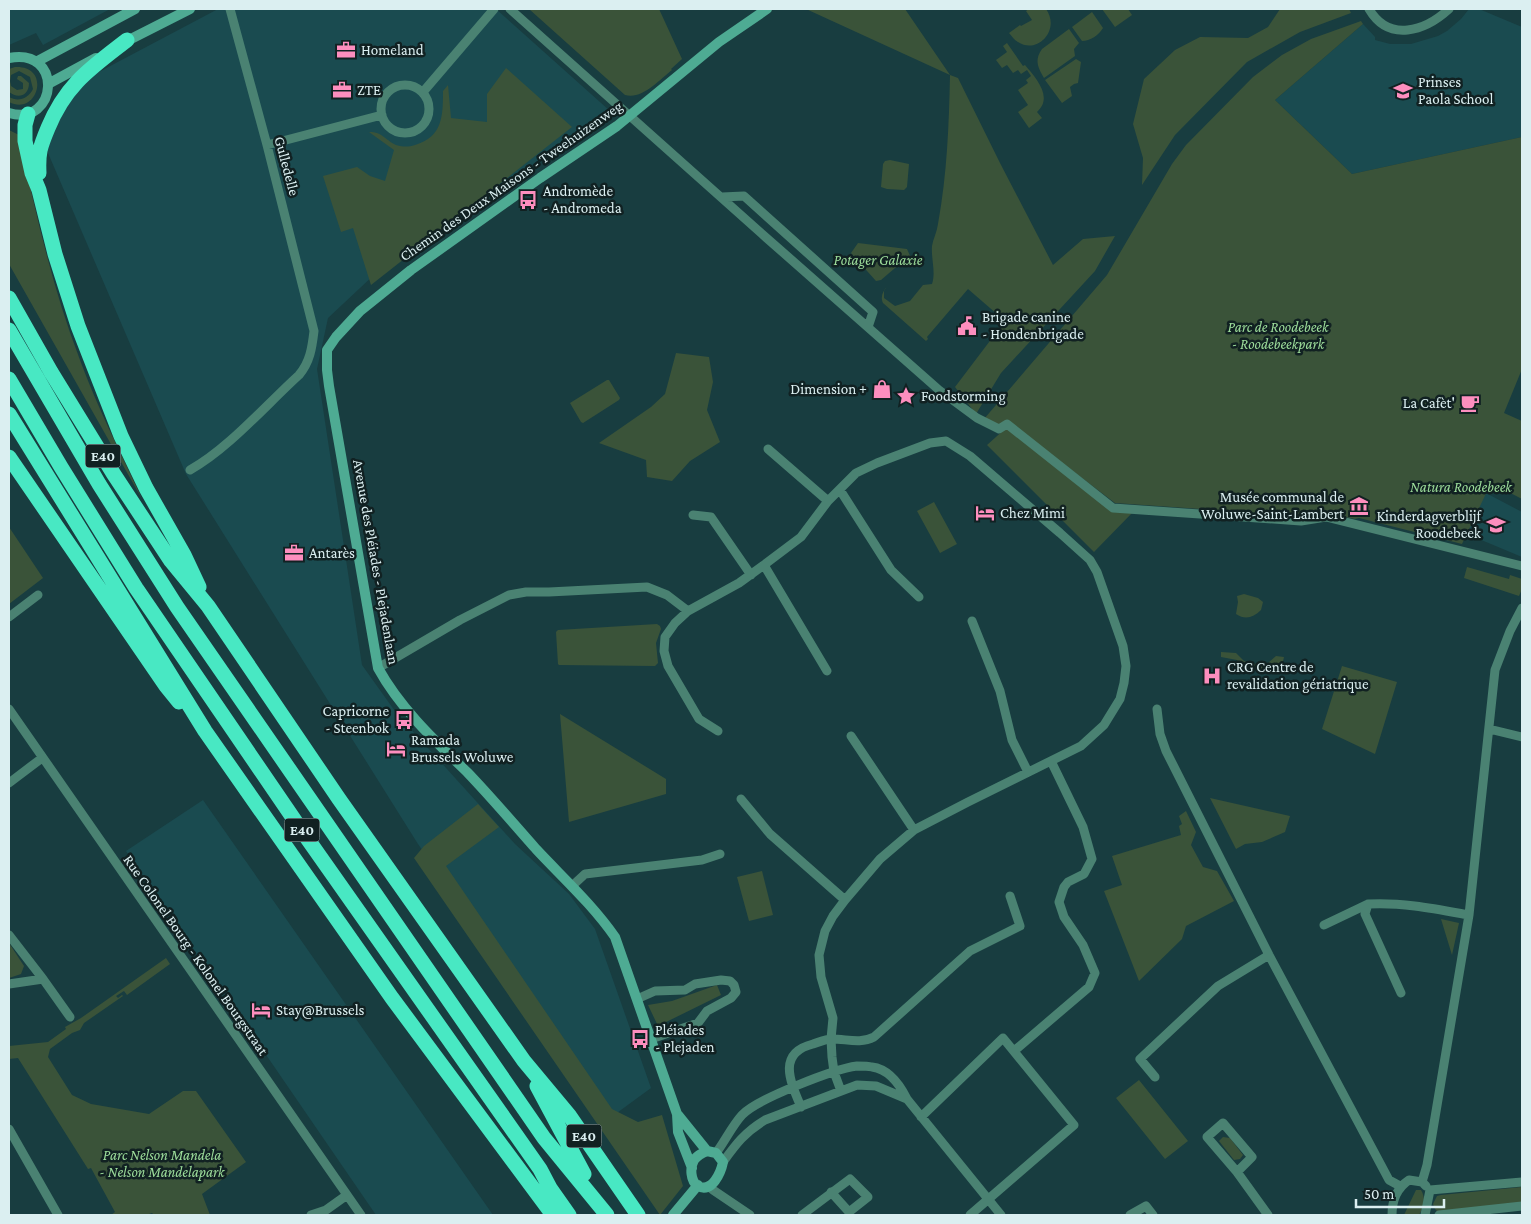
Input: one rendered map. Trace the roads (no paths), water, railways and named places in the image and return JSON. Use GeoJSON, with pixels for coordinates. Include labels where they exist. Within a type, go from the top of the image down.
{"type":"FeatureCollection","features":[{"type":"Feature","properties":{"kind":"highway"},"geometry":{"type":"LineString","coordinates":[[39,190],[38,154],[51,119],[63,98],[82,76],[127,40]]}},
{"type":"Feature","properties":{"kind":"highway"},"geometry":{"type":"LineString","coordinates":[[28,114],[25,125],[25,141],[32,173],[39,190],[78,326],[121,436],[146,488],[184,555],[208,606]]}},
{"type":"Feature","properties":{"kind":"highway","name":"E40"},"geometry":{"type":"LineString","coordinates":[[9,298],[51,372],[113,473],[171,561],[208,606],[338,799],[524,1061],[570,1115],[638,1215]]}},
{"type":"Feature","properties":{"kind":"highway","name":"E40"},"geometry":{"type":"LineString","coordinates":[[9,330],[100,484],[177,607],[544,1138],[604,1209]]}},
{"type":"Feature","properties":{"kind":"highway","name":"E40"},"geometry":{"type":"LineString","coordinates":[[9,380],[136,588],[302,831],[540,1169],[550,1188],[569,1215]]}},
{"type":"Feature","properties":{"kind":"highway","name":"E40"},"geometry":{"type":"LineString","coordinates":[[9,414],[205,731],[392,998],[553,1215]]}},
{"type":"Feature","properties":{"kind":"highway"},"geometry":{"type":"LineString","coordinates":[[9,457],[166,686],[205,731]]}},
{"type":"Feature","properties":{"kind":"highway","name":"E40"},"geometry":{"type":"LineString","coordinates":[[524,1061],[604,1209]]}},
{"type":"Feature","properties":{"kind":"street"},"geometry":{"type":"LineString","coordinates":[[36,62],[135,9]]}},
{"type":"Feature","properties":{"kind":"street"},"geometry":{"type":"LineString","coordinates":[[48,84],[127,40],[190,9]]}},
{"type":"Feature","properties":{"kind":"street","name":"Gulledelle"},"geometry":{"type":"LineString","coordinates":[[190,470],[241,430],[299,375],[305,368],[309,358],[314,331],[230,9]]}},
{"type":"Feature","properties":{"kind":"street"},"geometry":{"type":"LineString","coordinates":[[422,92],[494,9]]}},
{"type":"Feature","properties":{"kind":"street"},"geometry":{"type":"LineString","coordinates":[[510,9],[939,390],[977,418],[999,429],[1007,424],[1113,508],[1301,521],[1326,517],[1522,566]]}},
{"type":"Feature","properties":{"kind":"street","name":"Chemin des Deux Maisons - Tweehuizenweg"},"geometry":{"type":"LineString","coordinates":[[327,350],[336,337],[360,311],[411,270],[617,126],[719,42],[767,9]]}},
{"type":"Feature","properties":{"kind":"street"},"geometry":{"type":"LineString","coordinates":[[1370,9],[1383,26],[1398,31],[1423,27],[1436,21],[1449,9]]}},
{"type":"Feature","properties":{"kind":"street"},"geometry":{"type":"LineString","coordinates":[[9,58],[18,56],[28,57],[36,62],[44,71],[48,84],[47,94],[43,102],[36,109],[28,114],[9,113]]}},
{"type":"Feature","properties":{"kind":"street"},"geometry":{"type":"LineString","coordinates":[[410,85],[422,92],[428,102],[428,113],[424,123],[417,130],[408,132],[394,130],[382,115],[382,101],[395,87],[410,85]]}},
{"type":"Feature","properties":{"kind":"street"},"geometry":{"type":"LineString","coordinates":[[267,145],[382,115]]}},
{"type":"Feature","properties":{"kind":"street"},"geometry":{"type":"LineString","coordinates":[[722,197],[744,196],[874,312],[868,327]]}},
{"type":"Feature","properties":{"kind":"street","name":"Avenue des Pléiades - Plejadenlaan"},"geometry":{"type":"LineString","coordinates":[[327,350],[329,386],[378,668],[390,690],[406,709],[484,790],[601,918],[615,937],[678,1114],[678,1132],[692,1168]]}},
{"type":"Feature","properties":{"kind":"street"},"geometry":{"type":"LineString","coordinates":[[718,731],[699,718],[668,666],[664,651],[665,637],[674,623],[688,611],[739,583],[800,537],[828,501],[856,473],[877,463],[930,443],[946,442],[970,456],[1090,560],[1097,572],[1123,646],[1126,666],[1120,699],[1104,725],[1082,746],[914,830],[880,859],[844,900],[825,931],[819,955],[821,978],[832,1018],[831,1039],[834,1072],[841,1091]]}},
{"type":"Feature","properties":{"kind":"street"},"geometry":{"type":"LineString","coordinates":[[768,449],[828,501]]}},
{"type":"Feature","properties":{"kind":"street"},"geometry":{"type":"LineString","coordinates":[[840,490],[891,570],[919,597]]}},
{"type":"Feature","properties":{"kind":"street"},"geometry":{"type":"LineString","coordinates":[[693,515],[711,517],[750,575]]}},
{"type":"Feature","properties":{"kind":"street"},"geometry":{"type":"LineString","coordinates":[[764,566],[827,671]]}},
{"type":"Feature","properties":{"kind":"street"},"geometry":{"type":"LineString","coordinates":[[378,668],[460,620],[509,595],[526,592],[647,587],[667,595],[688,611]]}},
{"type":"Feature","properties":{"kind":"street"},"geometry":{"type":"LineString","coordinates":[[9,617],[38,595]]}},
{"type":"Feature","properties":{"kind":"street"},"geometry":{"type":"LineString","coordinates":[[1422,1182],[1427,1165],[1470,915],[1495,670],[1510,631],[1522,608]]}},
{"type":"Feature","properties":{"kind":"street"},"geometry":{"type":"LineString","coordinates":[[972,621],[1000,692],[1012,740],[1028,772]]}},
{"type":"Feature","properties":{"kind":"street","name":"Rue Colonel Bourg - Kolonel Bourgstraat"},"geometry":{"type":"LineString","coordinates":[[9,709],[361,1215]]}},
{"type":"Feature","properties":{"kind":"street"},"geometry":{"type":"LineString","coordinates":[[1158,709],[1160,734],[1166,751],[1269,955],[1389,1180],[1400,1186]]}},
{"type":"Feature","properties":{"kind":"street"},"geometry":{"type":"LineString","coordinates":[[1490,729],[1522,737]]}},
{"type":"Feature","properties":{"kind":"street"},"geometry":{"type":"LineString","coordinates":[[851,736],[914,830]]}},
{"type":"Feature","properties":{"kind":"street"},"geometry":{"type":"LineString","coordinates":[[9,783],[42,758]]}},
{"type":"Feature","properties":{"kind":"street"},"geometry":{"type":"LineString","coordinates":[[1014,1051],[1089,987],[1095,973],[1083,945],[1064,917],[1059,902],[1064,887],[1068,882],[1084,874],[1092,859],[1083,827],[1050,761]]}},
{"type":"Feature","properties":{"kind":"street"},"geometry":{"type":"LineString","coordinates":[[741,799],[770,834],[844,900]]}},
{"type":"Feature","properties":{"kind":"street"},"geometry":{"type":"LineString","coordinates":[[572,886],[585,874],[702,860],[720,854]]}},
{"type":"Feature","properties":{"kind":"street"},"geometry":{"type":"LineString","coordinates":[[800,1106],[788,1067],[796,1050],[831,1039],[866,1041],[874,1037],[970,951],[1020,926],[1010,896]]}},
{"type":"Feature","properties":{"kind":"street"},"geometry":{"type":"LineString","coordinates":[[1324,925],[1368,904],[1381,903],[1470,915]]}},
{"type":"Feature","properties":{"kind":"street"},"geometry":{"type":"LineString","coordinates":[[1368,904],[1365,914],[1401,993]]}},
{"type":"Feature","properties":{"kind":"street"},"geometry":{"type":"LineString","coordinates":[[9,935],[70,1017]]}},
{"type":"Feature","properties":{"kind":"street"},"geometry":{"type":"LineString","coordinates":[[1155,1077],[1140,1058],[1218,986],[1269,955]]}},
{"type":"Feature","properties":{"kind":"street"},"geometry":{"type":"LineString","coordinates":[[9,984],[43,979]]}},
{"type":"Feature","properties":{"kind":"street"},"geometry":{"type":"LineString","coordinates":[[637,999],[656,992],[685,990],[695,984],[720,980],[730,981],[734,985],[736,992],[731,998],[707,1011],[698,1023],[651,1039]]}},
{"type":"Feature","properties":{"kind":"street"},"geometry":{"type":"LineString","coordinates":[[921,1117],[1003,1038],[1074,1125],[970,1215]]}},
{"type":"Feature","properties":{"kind":"street"},"geometry":{"type":"LineString","coordinates":[[750,1215],[703,1186],[692,1175],[694,1160],[702,1153],[711,1152],[742,1116],[756,1104],[834,1072],[858,1066],[874,1067],[888,1074],[901,1086],[907,1099],[1001,1215]]}},
{"type":"Feature","properties":{"kind":"street"},"geometry":{"type":"LineString","coordinates":[[673,1215],[703,1186],[717,1179],[723,1162],[744,1135],[765,1120],[857,1086],[876,1086],[907,1099]]}},
{"type":"Feature","properties":{"kind":"street","name":"Avenue des Pléiades - Plejadenlaan"},"geometry":{"type":"LineString","coordinates":[[678,1114],[711,1152]]}},
{"type":"Feature","properties":{"kind":"street"},"geometry":{"type":"LineString","coordinates":[[1237,1172],[1252,1157],[1223,1123],[1207,1138],[1237,1172],[1268,1215]]}},
{"type":"Feature","properties":{"kind":"street"},"geometry":{"type":"LineString","coordinates":[[9,1130],[58,1215]]}},
{"type":"Feature","properties":{"kind":"street"},"geometry":{"type":"LineString","coordinates":[[711,1152],[723,1162]]}},
{"type":"Feature","properties":{"kind":"street"},"geometry":{"type":"LineString","coordinates":[[1392,1215],[1392,1209],[1400,1186],[1409,1180],[1422,1182],[1430,1190],[1522,1182]]}},
{"type":"Feature","properties":{"kind":"street"},"geometry":{"type":"LineString","coordinates":[[1425,1215],[1430,1190]]}},
{"type":"Feature","properties":{"kind":"street"},"geometry":{"type":"LineString","coordinates":[[802,1215],[831,1192]]}},
{"type":"Feature","properties":{"kind":"street"},"geometry":{"type":"LineString","coordinates":[[311,1215],[326,1210],[347,1195]]}},
{"type":"Feature","properties":{"kind":"street"},"geometry":{"type":"LineString","coordinates":[[1130,1215],[1146,1206],[1154,1215]]}},
{"type":"Feature","properties":{"kind":"street"},"geometry":{"type":"LineString","coordinates":[[1439,1215],[1522,1206]]}},
{"type":"Feature","properties":{"kind":"place","name":"Homeland"},"geometry":{"type":"Point","coordinates":[346,50]}},
{"type":"Feature","properties":{"kind":"place","name":"ZTE"},"geometry":{"type":"Point","coordinates":[342,90]}},
{"type":"Feature","properties":{"kind":"place","name":"Prinses Paola School"},"geometry":{"type":"Point","coordinates":[1403,91]}},
{"type":"Feature","properties":{"kind":"place","name":"Andromède - Andromeda"},"geometry":{"type":"Point","coordinates":[528,200]}},
{"type":"Feature","properties":{"kind":"place","name":"Brigade canine - Hondenbrigade"},"geometry":{"type":"Point","coordinates":[967,326]}},
{"type":"Feature","properties":{"kind":"place","name":"Dimension +"},"geometry":{"type":"Point","coordinates":[882,389]}},
{"type":"Feature","properties":{"kind":"place","name":"Foodstorming"},"geometry":{"type":"Point","coordinates":[906,396]}},
{"type":"Feature","properties":{"kind":"place","name":"La Cafèt'"},"geometry":{"type":"Point","coordinates":[1470,403]}},
{"type":"Feature","properties":{"kind":"place","name":"Musée communal de Woluwe-Saint-Lambert"},"geometry":{"type":"Point","coordinates":[1359,506]}},
{"type":"Feature","properties":{"kind":"place","name":"Chez Mimi"},"geometry":{"type":"Point","coordinates":[985,513]}},
{"type":"Feature","properties":{"kind":"place","name":"Kinderdagverblijf Roodebeek"},"geometry":{"type":"Point","coordinates":[1496,525]}},
{"type":"Feature","properties":{"kind":"place","name":"Antarès"},"geometry":{"type":"Point","coordinates":[294,553]}},
{"type":"Feature","properties":{"kind":"place","name":"CRG Centre de revalidation gériatrique"},"geometry":{"type":"Point","coordinates":[1212,676]}},
{"type":"Feature","properties":{"kind":"place","name":"Capricorne - Steenbok"},"geometry":{"type":"Point","coordinates":[404,720]}},
{"type":"Feature","properties":{"kind":"place","name":"Ramada Brussels Woluwe"},"geometry":{"type":"Point","coordinates":[396,749]}},
{"type":"Feature","properties":{"kind":"place","name":"Stay@Brussels"},"geometry":{"type":"Point","coordinates":[261,1010]}},
{"type":"Feature","properties":{"kind":"place","name":"Pléiades - Plejaden"},"geometry":{"type":"Point","coordinates":[640,1039]}},
{"type":"Feature","properties":{"kind":"park label","name":"Potager Galaxie"},"geometry":{"type":"Point","coordinates":[878,260]}},
{"type":"Feature","properties":{"kind":"park label","name":"Parc de Roodebeek - Roodebeekpark"},"geometry":{"type":"Point","coordinates":[1278,336]}},
{"type":"Feature","properties":{"kind":"park label","name":"Natura Roodebeek"},"geometry":{"type":"Point","coordinates":[1461,487]}},
{"type":"Feature","properties":{"kind":"park label","name":"Parc Nelson Mandela - Nelson Mandelapark"},"geometry":{"type":"Point","coordinates":[162,1164]}}]}
